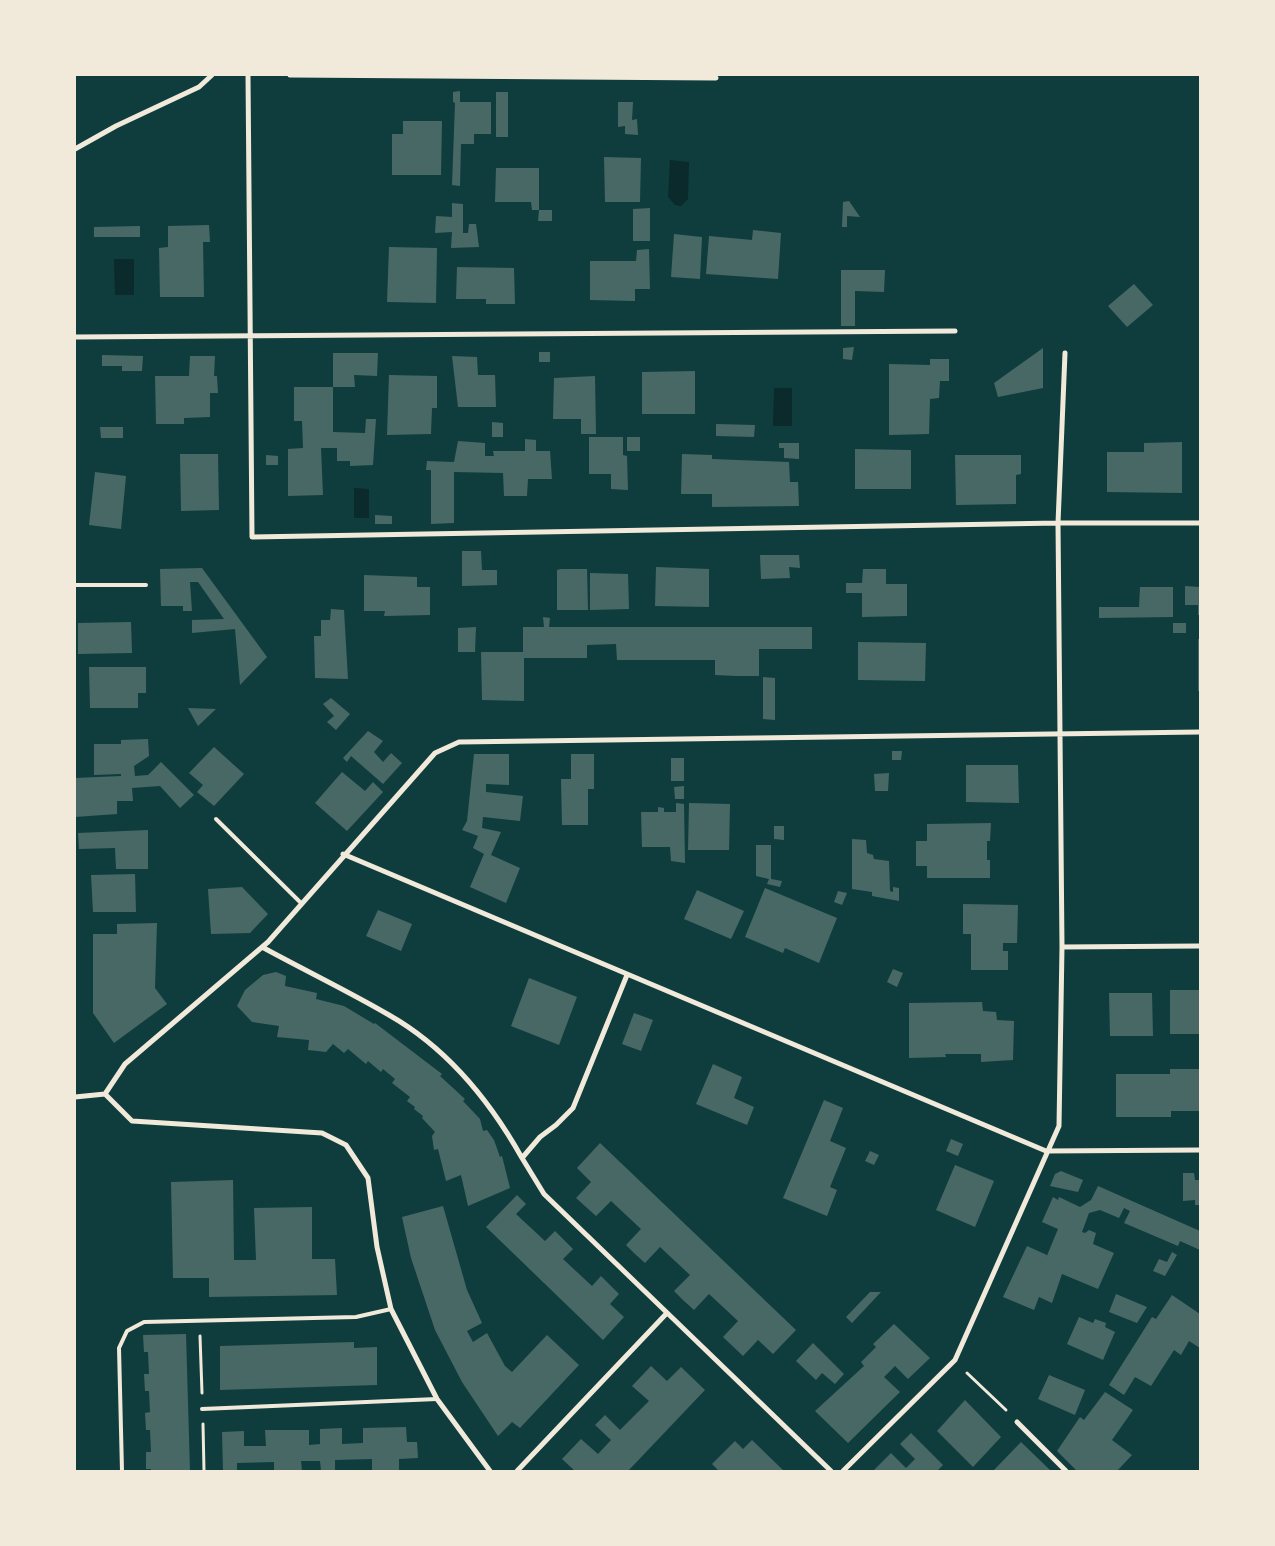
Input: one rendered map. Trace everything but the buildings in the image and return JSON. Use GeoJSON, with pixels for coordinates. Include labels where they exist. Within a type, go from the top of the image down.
{"type":"FeatureCollection","features":[{"type":"Feature","properties":{"kind":"street"},"geometry":{"type":"LineString","coordinates":[[75,149],[116,126],[199,86],[212,75]]}},
{"type":"Feature","properties":{"kind":"street"},"geometry":{"type":"LineString","coordinates":[[248,75],[248,335],[252,537],[1058,523],[1200,523]]}},
{"type":"Feature","properties":{"kind":"street"},"geometry":{"type":"LineString","coordinates":[[290,75],[716,78]]}},
{"type":"Feature","properties":{"kind":"street"},"geometry":{"type":"LineString","coordinates":[[75,337],[954,331]]}},
{"type":"Feature","properties":{"kind":"street"},"geometry":{"type":"LineString","coordinates":[[843,1471],[955,1360],[1046,1151],[1059,1126],[1062,947],[1058,523],[1065,353]]}},
{"type":"Feature","properties":{"kind":"street"},"geometry":{"type":"LineString","coordinates":[[75,1098],[105,1094],[125,1064],[262,947],[435,753],[459,742],[1200,732]]}},
{"type":"Feature","properties":{"kind":"street"},"geometry":{"type":"LineString","coordinates":[[343,854],[1046,1151],[1200,1150]]}},
{"type":"Feature","properties":{"kind":"street"},"geometry":{"type":"LineString","coordinates":[[1062,947],[1200,946]]}},
{"type":"Feature","properties":{"kind":"street"},"geometry":{"type":"LineString","coordinates":[[262,947],[391,1015],[442,1054],[484,1100],[504,1126],[544,1194],[666,1314],[831,1471]]}},
{"type":"Feature","properties":{"kind":"street"},"geometry":{"type":"LineString","coordinates":[[522,1158],[540,1136],[556,1125],[573,1108],[627,975]]}},
{"type":"Feature","properties":{"kind":"street"},"geometry":{"type":"LineString","coordinates":[[105,1094],[132,1121],[322,1132],[346,1145],[368,1178],[377,1247],[391,1309],[437,1399],[490,1471]]}},
{"type":"Feature","properties":{"kind":"street"},"geometry":{"type":"LineString","coordinates":[[517,1471],[666,1314]]}},
{"type":"Feature","properties":{"kind":"street"},"geometry":{"type":"LineString","coordinates":[[1017,1422],[1066,1471]]}},
{"type":"Feature","properties":{"kind":"lane"},"geometry":{"type":"LineString","coordinates":[[75,586],[146,585]]}},
{"type":"Feature","properties":{"kind":"lane"},"geometry":{"type":"LineString","coordinates":[[216,819],[301,904]]}},
{"type":"Feature","properties":{"kind":"lane"},"geometry":{"type":"LineString","coordinates":[[122,1471],[119,1348],[127,1331],[144,1322],[356,1317],[391,1309]]}},
{"type":"Feature","properties":{"kind":"lane"},"geometry":{"type":"LineString","coordinates":[[202,1409],[437,1399]]}},
{"type":"Feature","properties":{"kind":"path"},"geometry":{"type":"LineString","coordinates":[[955,1360],[1017,1422]]}},
{"type":"Feature","properties":{"kind":"water"},"geometry":{"type":"Polygon","coordinates":[[[670,160],[689,162],[688,199],[681,206],[675,205],[668,197],[670,160]]]}},
{"type":"Feature","properties":{"kind":"water"},"geometry":{"type":"Polygon","coordinates":[[[114,259],[134,259],[134,295],[115,295],[114,259]]]}},
{"type":"Feature","properties":{"kind":"water"},"geometry":{"type":"Polygon","coordinates":[[[774,388],[792,388],[792,426],[773,426],[774,388]]]}},
{"type":"Feature","properties":{"kind":"water"},"geometry":{"type":"Polygon","coordinates":[[[354,488],[369,489],[369,518],[354,518],[354,488]]]}}]}
